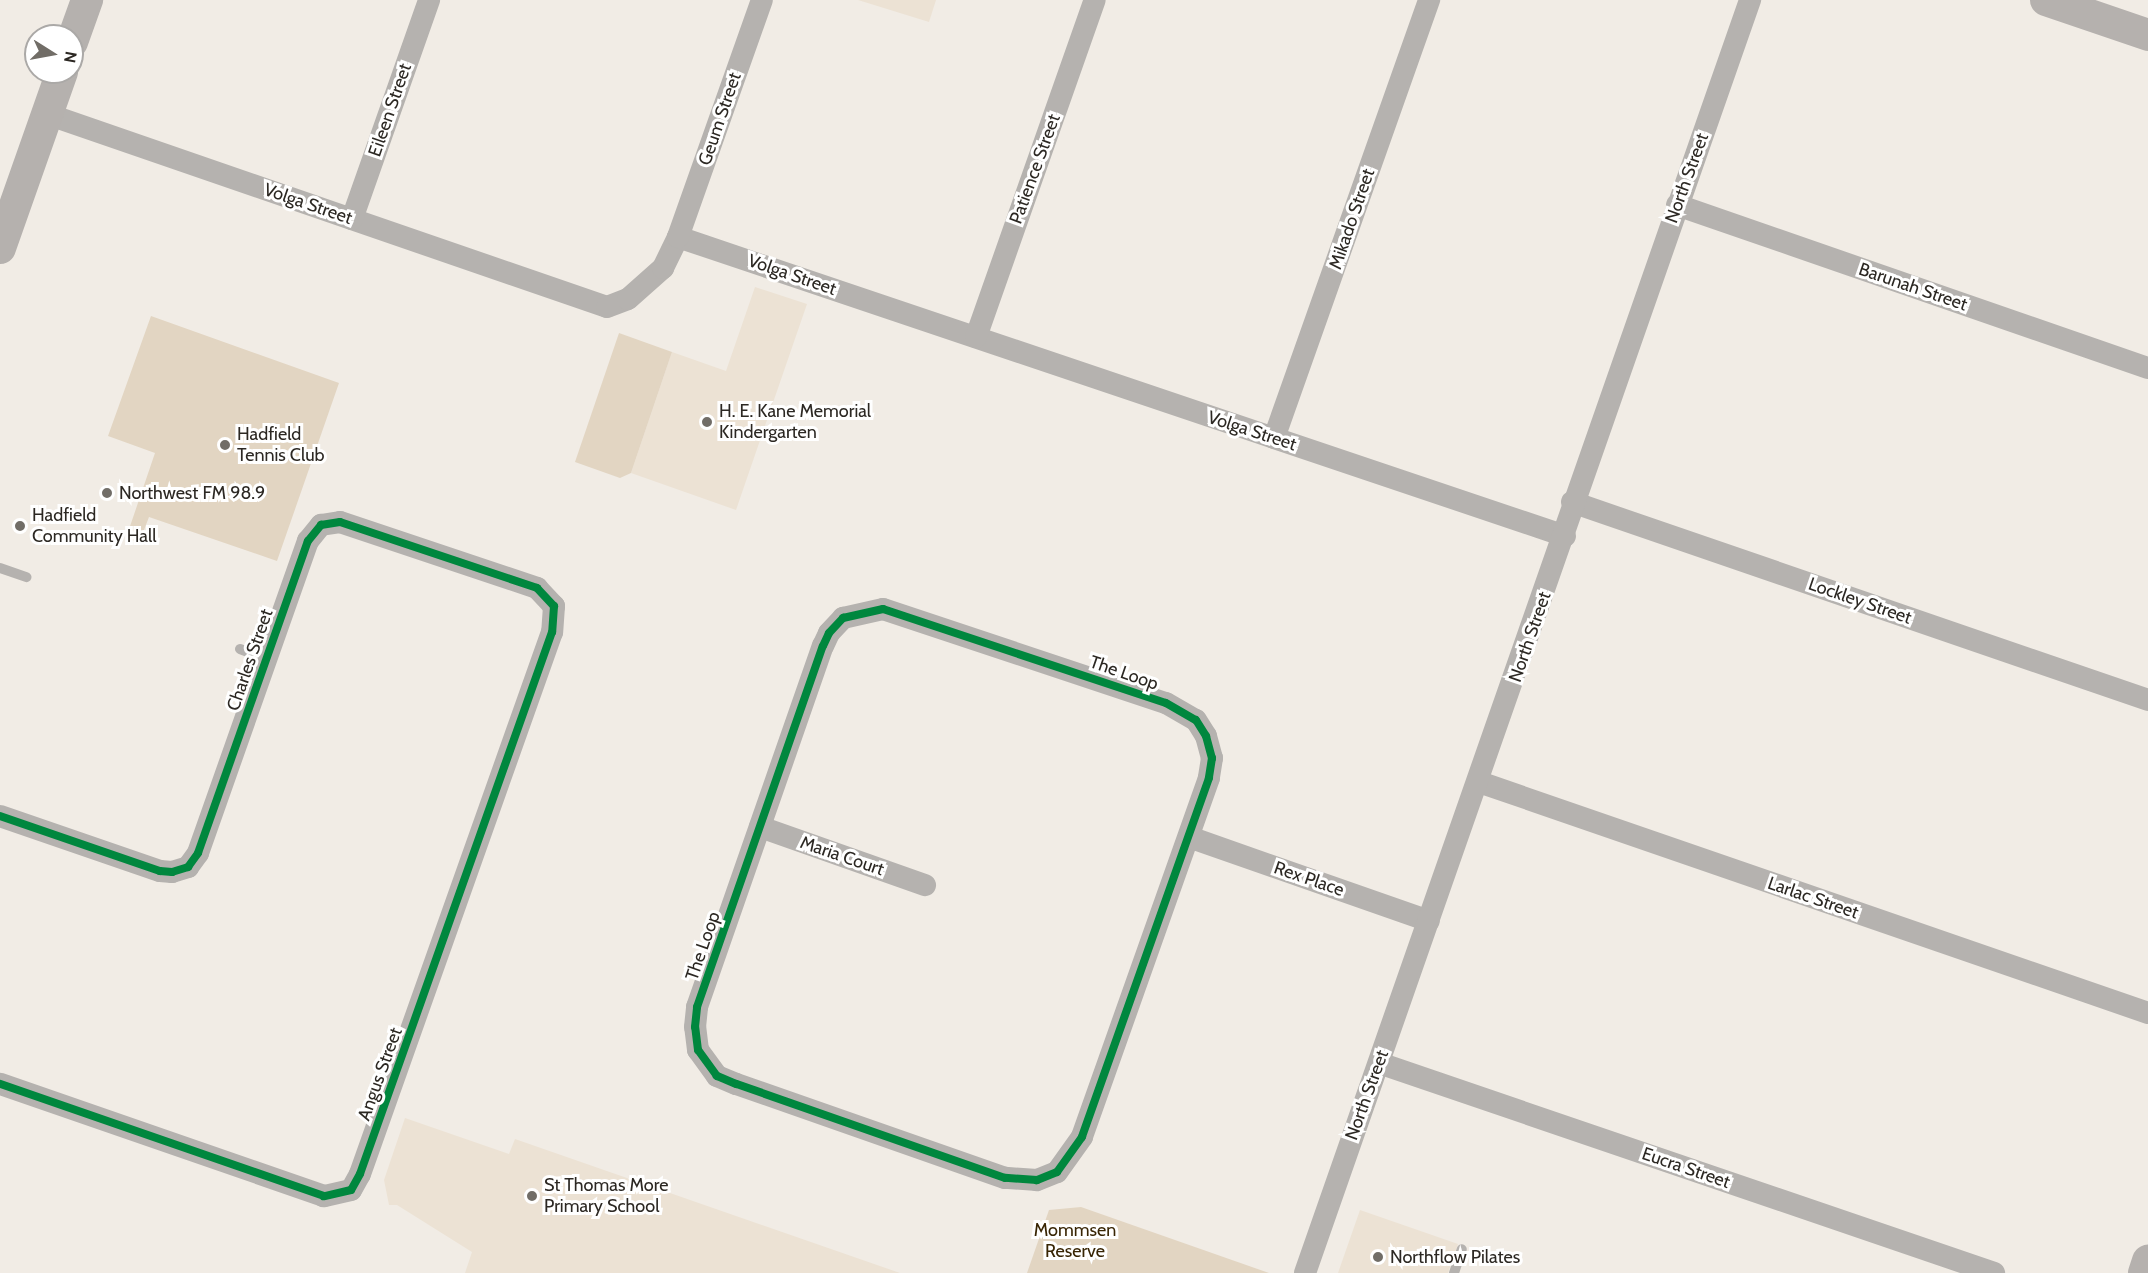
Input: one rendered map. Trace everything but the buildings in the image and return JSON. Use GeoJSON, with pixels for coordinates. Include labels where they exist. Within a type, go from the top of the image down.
{"type":"FeatureCollection","features":[{"type":"Feature","properties":{"kind":"street"},"geometry":{"type":"LineString","coordinates":[[78,24],[87,0]]}},
{"type":"Feature","properties":{"kind":"street","name":"Eileen Street"},"geometry":{"type":"LineString","coordinates":[[352,219],[429,0]]}},
{"type":"Feature","properties":{"kind":"street","name":"Geum Street"},"geometry":{"type":"LineString","coordinates":[[678,237],[762,0]]}},
{"type":"Feature","properties":{"kind":"street","name":"Patience Street"},"geometry":{"type":"LineString","coordinates":[[976,337],[1095,0]]}},
{"type":"Feature","properties":{"kind":"street","name":"Mikado Street"},"geometry":{"type":"LineString","coordinates":[[1275,438],[1429,0]]}},
{"type":"Feature","properties":{"kind":"street","name":"North Street"},"geometry":{"type":"LineString","coordinates":[[1305,1273],[1565,536],[1572,502],[1750,0]]}},
{"type":"Feature","properties":{"kind":"street"},"geometry":{"type":"LineString","coordinates":[[2046,0],[2148,35]]}},
{"type":"Feature","properties":{"kind":"street"},"geometry":{"type":"LineString","coordinates":[[0,248],[9,195],[47,114],[58,84]]}},
{"type":"Feature","properties":{"kind":"street","name":"Volga Street"},"geometry":{"type":"LineString","coordinates":[[47,114],[607,307],[628,299],[663,268],[678,237],[1565,536]]}},
{"type":"Feature","properties":{"kind":"street","name":"Barunah Street"},"geometry":{"type":"LineString","coordinates":[[1677,206],[2148,368]]}},
{"type":"Feature","properties":{"kind":"street","name":"Lockley Street"},"geometry":{"type":"LineString","coordinates":[[1572,502],[2148,700]]}},
{"type":"Feature","properties":{"kind":"street","name":"Charles Street"},"geometry":{"type":"LineString","coordinates":[[0,816],[160,871],[172,872],[188,867],[198,853],[308,542],[313,532],[331,522],[355,526],[537,588],[552,600],[556,616]]}},
{"type":"Feature","properties":{"kind":"street","name":"The Loop"},"geometry":{"type":"LineString","coordinates":[[883,609],[1166,703],[1196,720],[1206,736],[1212,758],[1189,837],[1082,1137],[1057,1172],[1023,1181],[736,1084],[717,1076],[707,1065],[696,1038],[697,1007],[829,633],[843,618],[883,609]]}},
{"type":"Feature","properties":{"kind":"street","name":"Angus Street"},"geometry":{"type":"LineString","coordinates":[[0,1084],[324,1196],[351,1190],[373,1137],[556,616]]}},
{"type":"Feature","properties":{"kind":"street","name":"Larlac Street"},"geometry":{"type":"LineString","coordinates":[[1479,782],[2148,1013]]}},
{"type":"Feature","properties":{"kind":"street","name":"Maria Court"},"geometry":{"type":"LineString","coordinates":[[760,827],[925,885]]}},
{"type":"Feature","properties":{"kind":"street","name":"Rex Place"},"geometry":{"type":"LineString","coordinates":[[1189,837],[1429,921]]}},
{"type":"Feature","properties":{"kind":"street","name":"Eucra Street"},"geometry":{"type":"LineString","coordinates":[[1379,1063],[1994,1273]]}},
{"type":"Feature","properties":{"kind":"street"},"geometry":{"type":"LineString","coordinates":[[2144,1273],[2148,1261]]}},
{"type":"Feature","properties":{"kind":"lane"},"geometry":{"type":"LineString","coordinates":[[0,568],[26,577]]}},
{"type":"Feature","properties":{"kind":"lane"},"geometry":{"type":"LineString","coordinates":[[240,649],[266,659]]}},
{"type":"Feature","properties":{"kind":"lane"},"geometry":{"type":"LineString","coordinates":[[1454,1273],[1462,1249]]}},
{"type":"Feature","properties":{"kind":"shaded area"},"geometry":{"type":"Polygon","coordinates":[[[858,0],[936,0],[929,22],[858,0]]]}},
{"type":"Feature","properties":{"kind":"shaded area","name":"H. E. Kane Memorial Kindergarten"},"geometry":{"type":"Polygon","coordinates":[[[755,287],[807,304],[736,510],[631,473],[672,352],[726,371],[755,287]]]}},
{"type":"Feature","properties":{"kind":"shaded area","name":"St Thomas More Primary School"},"geometry":{"type":"Polygon","coordinates":[[[405,1118],[509,1154],[515,1139],[900,1273],[465,1273],[472,1252],[397,1205],[389,1205],[384,1180],[405,1118]]]}},
{"type":"Feature","properties":{"kind":"shaded area"},"geometry":{"type":"Polygon","coordinates":[[[1360,1210],[1458,1244],[1448,1273],[1338,1273],[1360,1210]]]}},
{"type":"Feature","properties":{"kind":"green space","name":"Hadfield Tennis Club"},"geometry":{"type":"Polygon","coordinates":[[[151,316],[339,383],[277,561],[149,517],[139,543],[126,538],[155,453],[108,436],[151,316]]]}},
{"type":"Feature","properties":{"kind":"green space"},"geometry":{"type":"Polygon","coordinates":[[[619,333],[672,352],[631,473],[620,478],[575,462],[619,333]]]}},
{"type":"Feature","properties":{"kind":"green space","name":"Mommsen Reserve"},"geometry":{"type":"Polygon","coordinates":[[[1081,1207],[1269,1273],[1027,1273],[1049,1210],[1081,1207]]]}},
{"type":"Feature","properties":{"kind":"cycle path"},"geometry":{"type":"LineString","coordinates":[[0,816],[160,871],[172,872],[188,867],[198,853],[308,541],[321,525],[340,522],[537,588],[554,606],[552,632],[360,1174],[351,1190],[324,1196],[0,1084]]}},
{"type":"Feature","properties":{"kind":"cycle path"},"geometry":{"type":"LineString","coordinates":[[883,609],[1166,703],[1196,720],[1206,736],[1212,758],[1209,778],[1082,1137],[1057,1172],[1037,1180],[1005,1178],[736,1084],[717,1076],[698,1050],[695,1027],[697,1007],[823,646],[829,633],[843,618],[883,609]]}},
{"type":"Feature","properties":{"kind":"place","name":"H. E. Kane Memorial Kindergarten"},"geometry":{"type":"Point","coordinates":[707,422]}},
{"type":"Feature","properties":{"kind":"place","name":"Hadfield Tennis Club"},"geometry":{"type":"Point","coordinates":[225,445]}},
{"type":"Feature","properties":{"kind":"place","name":"Northwest FM 98.9"},"geometry":{"type":"Point","coordinates":[107,493]}},
{"type":"Feature","properties":{"kind":"place","name":"Hadfield Community Hall"},"geometry":{"type":"Point","coordinates":[20,526]}},
{"type":"Feature","properties":{"kind":"place","name":"St Thomas More Primary School"},"geometry":{"type":"Point","coordinates":[532,1196]}},
{"type":"Feature","properties":{"kind":"place","name":"Northflow Pilates"},"geometry":{"type":"Point","coordinates":[1378,1257]}}]}
